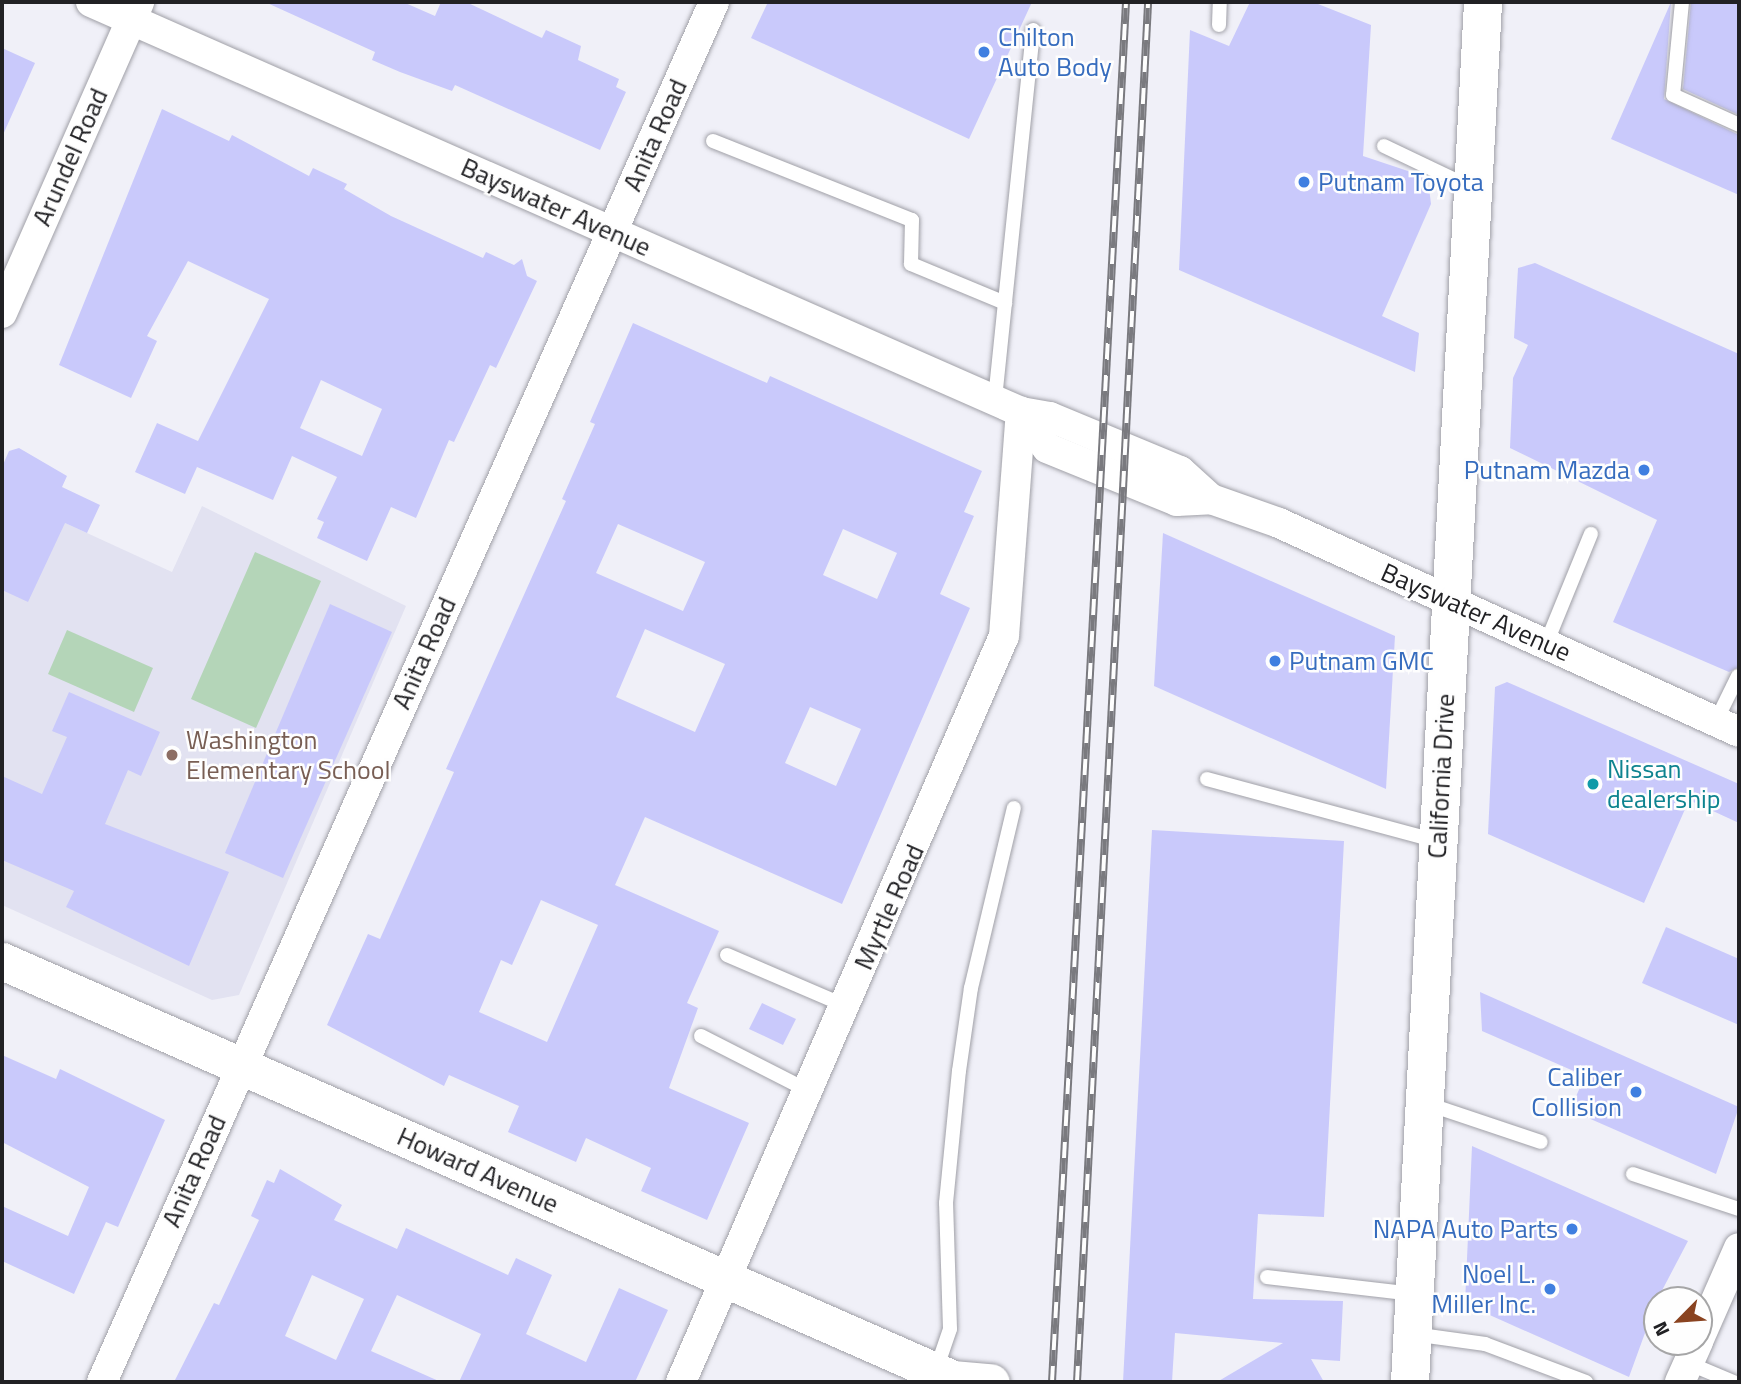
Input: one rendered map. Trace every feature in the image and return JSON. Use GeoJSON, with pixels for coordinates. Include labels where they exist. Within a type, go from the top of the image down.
{"type":"FeatureCollection","features":[{"type":"Feature","properties":{"kind":"main road","name":"California Drive"},"geometry":{"type":"LineString","coordinates":[[1410,1382],[1483,2]]}},
{"type":"Feature","properties":{"kind":"street","name":"Bayswater Avenue"},"geometry":{"type":"LineString","coordinates":[[91,2],[135,11],[612,231],[995,399],[1021,412],[1047,448],[1177,500],[1211,499],[1451,600],[1728,727]]}},
{"type":"Feature","properties":{"kind":"street","name":"Anita Road"},"geometry":{"type":"LineString","coordinates":[[102,1382],[714,2]]}},
{"type":"Feature","properties":{"kind":"street","name":"Arundel Road"},"geometry":{"type":"LineString","coordinates":[[2,313],[135,11]]}},
{"type":"Feature","properties":{"kind":"street","name":"Myrtle Road"},"geometry":{"type":"LineString","coordinates":[[681,1382],[1004,636],[1021,412]]}},
{"type":"Feature","properties":{"kind":"street","name":"Howard Avenue"},"geometry":{"type":"LineString","coordinates":[[2,961],[949,1379],[991,1382]]}},
{"type":"Feature","properties":{"kind":"street"},"geometry":{"type":"LineString","coordinates":[[1691,1357],[1739,1248]]}},
{"type":"Feature","properties":{"kind":"lane"},"geometry":{"type":"LineString","coordinates":[[1219,25],[1220,2]]}},
{"type":"Feature","properties":{"kind":"lane"},"geometry":{"type":"LineString","coordinates":[[1682,2],[1673,95],[1739,125]]}},
{"type":"Feature","properties":{"kind":"lane"},"geometry":{"type":"LineString","coordinates":[[995,399],[1033,30]]}},
{"type":"Feature","properties":{"kind":"lane"},"geometry":{"type":"LineString","coordinates":[[713,141],[912,220],[911,264],[1005,303]]}},
{"type":"Feature","properties":{"kind":"lane"},"geometry":{"type":"LineString","coordinates":[[1384,146],[1473,188]]}},
{"type":"Feature","properties":{"kind":"lane"},"geometry":{"type":"LineString","coordinates":[[1546,644],[1591,534]]}},
{"type":"Feature","properties":{"kind":"lane"},"geometry":{"type":"LineString","coordinates":[[1728,727],[1738,676]]}},
{"type":"Feature","properties":{"kind":"lane"},"geometry":{"type":"LineString","coordinates":[[1207,779],[1437,842]]}},
{"type":"Feature","properties":{"kind":"lane"},"geometry":{"type":"LineString","coordinates":[[949,1379],[946,1203],[959,1071],[971,988],[1014,808]]}},
{"type":"Feature","properties":{"kind":"lane"},"geometry":{"type":"LineString","coordinates":[[727,955],[846,1006]]}},
{"type":"Feature","properties":{"kind":"lane"},"geometry":{"type":"LineString","coordinates":[[701,1036],[808,1091]]}},
{"type":"Feature","properties":{"kind":"lane"},"geometry":{"type":"LineString","coordinates":[[1424,1103],[1541,1142]]}},
{"type":"Feature","properties":{"kind":"lane"},"geometry":{"type":"LineString","coordinates":[[1633,1174],[1739,1209]]}},
{"type":"Feature","properties":{"kind":"lane"},"geometry":{"type":"LineString","coordinates":[[1267,1278],[1415,1294]]}},
{"type":"Feature","properties":{"kind":"lane"},"geometry":{"type":"LineString","coordinates":[[1413,1334],[1485,1344],[1586,1382]]}},
{"type":"Feature","properties":{"kind":"lane"},"geometry":{"type":"LineString","coordinates":[[1691,1357],[1733,1382]]}},
{"type":"Feature","properties":{"kind":"shaded area","name":"Washington Elementary School"},"geometry":{"type":"Polygon","coordinates":[[[2,494],[172,572],[202,506],[406,606],[239,995],[212,1000],[2,905],[2,494]]]}},
{"type":"Feature","properties":{"kind":"green space"},"geometry":{"type":"Polygon","coordinates":[[[255,552],[321,581],[256,728],[191,699],[255,552]]]}},
{"type":"Feature","properties":{"kind":"green space"},"geometry":{"type":"Polygon","coordinates":[[[67,630],[153,668],[134,712],[48,674],[67,630]]]}},
{"type":"Feature","properties":{"kind":"building"},"geometry":{"type":"Polygon","coordinates":[[[265,2],[403,2],[435,16],[441,2],[466,2],[542,38],[546,30],[581,46],[578,60],[619,79],[616,87],[626,92],[600,150],[455,85],[452,91],[372,60],[375,52],[265,2]]]}},
{"type":"Feature","properties":{"kind":"building"},"geometry":{"type":"Polygon","coordinates":[[[768,2],[1032,2],[969,139],[751,38],[768,2]]]}},
{"type":"Feature","properties":{"kind":"building","name":"Putnam Toyota"},"geometry":{"type":"Polygon","coordinates":[[[1250,2],[1313,2],[1371,25],[1363,156],[1420,175],[1429,188],[1431,204],[1382,316],[1419,333],[1415,372],[1179,270],[1190,30],[1229,46],[1250,2]]]}},
{"type":"Feature","properties":{"kind":"building"},"geometry":{"type":"Polygon","coordinates":[[[1671,2],[1664,99],[1739,135],[1739,195],[1611,139],[1671,2]]]}},
{"type":"Feature","properties":{"kind":"building"},"geometry":{"type":"Polygon","coordinates":[[[1691,2],[1739,2],[1739,115],[1683,89],[1691,2]]]}},
{"type":"Feature","properties":{"kind":"building"},"geometry":{"type":"Polygon","coordinates":[[[2,48],[35,63],[2,137],[2,48]]]}},
{"type":"Feature","properties":{"kind":"building"},"geometry":{"type":"Polygon","coordinates":[[[162,109],[229,141],[232,135],[309,176],[313,168],[347,184],[344,189],[391,216],[483,258],[486,252],[514,265],[522,259],[527,276],[537,281],[496,368],[490,365],[454,442],[449,440],[416,518],[391,507],[367,561],[317,538],[324,522],[317,519],[337,477],[292,456],[273,500],[197,467],[185,494],[135,472],[157,423],[198,441],[269,299],[188,261],[147,336],[157,341],[131,398],[59,365],[162,109]],[[321,380],[300,428],[362,456],[382,409],[321,380]]]}},
{"type":"Feature","properties":{"kind":"building","name":"Putnam Mazda"},"geometry":{"type":"Polygon","coordinates":[[[1535,263],[1739,354],[1739,667],[1729,672],[1613,622],[1657,520],[1510,448],[1513,378],[1528,345],[1514,338],[1518,268],[1535,263]]]}},
{"type":"Feature","properties":{"kind":"building"},"geometry":{"type":"Polygon","coordinates":[[[633,323],[767,383],[770,376],[982,471],[964,512],[974,516],[940,594],[970,608],[842,904],[645,817],[615,885],[719,931],[687,1003],[698,1008],[669,1088],[749,1123],[707,1220],[641,1191],[651,1168],[586,1138],[576,1162],[508,1132],[519,1106],[449,1075],[444,1086],[327,1025],[368,934],[380,939],[454,772],[446,769],[566,501],[562,499],[595,424],[590,422],[633,323]],[[618,524],[596,573],[683,611],[705,562],[618,524]],[[843,529],[823,575],[877,599],[897,553],[843,529]],[[645,629],[616,697],[695,732],[725,664],[645,629]],[[810,707],[785,763],[836,786],[861,729],[810,707]],[[541,900],[512,965],[501,960],[479,1012],[547,1042],[598,925],[541,900]]]}},
{"type":"Feature","properties":{"kind":"building"},"geometry":{"type":"Polygon","coordinates":[[[19,448],[67,476],[62,487],[100,505],[87,533],[65,523],[28,602],[2,590],[2,467],[9,451],[19,448]]]}},
{"type":"Feature","properties":{"kind":"building","name":"Putnam GMC"},"geometry":{"type":"Polygon","coordinates":[[[1163,533],[1395,636],[1386,789],[1154,686],[1163,533]]]}},
{"type":"Feature","properties":{"kind":"building"},"geometry":{"type":"Polygon","coordinates":[[[330,604],[392,632],[283,878],[225,853],[330,604]]]}},
{"type":"Feature","properties":{"kind":"building","name":"Nissan dealership"},"geometry":{"type":"Polygon","coordinates":[[[1507,682],[1739,784],[1739,823],[1689,800],[1644,903],[1488,834],[1495,687],[1507,682]]]}},
{"type":"Feature","properties":{"kind":"building"},"geometry":{"type":"Polygon","coordinates":[[[69,692],[160,732],[141,776],[128,770],[105,824],[229,872],[189,966],[66,907],[74,891],[2,860],[2,776],[42,794],[67,737],[52,731],[69,692]]]}},
{"type":"Feature","properties":{"kind":"building"},"geometry":{"type":"Polygon","coordinates":[[[1152,830],[1344,841],[1324,1217],[1258,1214],[1253,1299],[1343,1301],[1340,1361],[1311,1359],[1324,1382],[1217,1382],[1283,1343],[1175,1333],[1172,1382],[1123,1382],[1152,830]]]}},
{"type":"Feature","properties":{"kind":"building"},"geometry":{"type":"Polygon","coordinates":[[[1666,927],[1739,959],[1739,1025],[1642,983],[1666,927]]]}},
{"type":"Feature","properties":{"kind":"building"},"geometry":{"type":"Polygon","coordinates":[[[1480,992],[1739,1107],[1716,1174],[1570,1110],[1585,1076],[1482,1031],[1480,992]]]}},
{"type":"Feature","properties":{"kind":"building"},"geometry":{"type":"Polygon","coordinates":[[[762,1003],[796,1019],[783,1045],[749,1029],[762,1003]]]}},
{"type":"Feature","properties":{"kind":"building"},"geometry":{"type":"Polygon","coordinates":[[[2,1055],[56,1079],[60,1069],[165,1120],[118,1227],[106,1222],[74,1294],[2,1261],[2,1206],[68,1236],[89,1187],[2,1142],[2,1055]]]}},
{"type":"Feature","properties":{"kind":"building"},"geometry":{"type":"Polygon","coordinates":[[[1472,1146],[1688,1241],[1664,1286],[1643,1286],[1643,1338],[1629,1377],[1465,1304],[1472,1146]]]}},
{"type":"Feature","properties":{"kind":"building"},"geometry":{"type":"Polygon","coordinates":[[[280,1169],[342,1205],[334,1220],[397,1249],[406,1228],[508,1275],[516,1258],[552,1275],[526,1334],[586,1362],[619,1288],[668,1310],[635,1382],[459,1382],[481,1334],[397,1295],[371,1351],[441,1382],[174,1382],[214,1303],[219,1305],[259,1220],[251,1216],[267,1180],[274,1183],[280,1169]],[[312,1275],[285,1336],[336,1360],[364,1299],[312,1275]]]}},
{"type":"Feature","properties":{"kind":"railway"},"geometry":{"type":"LineString","coordinates":[[1052,1382],[1126,2]]}},
{"type":"Feature","properties":{"kind":"railway"},"geometry":{"type":"LineString","coordinates":[[1077,1382],[1148,2]]}},
{"type":"Feature","properties":{"kind":"place","name":"Chilton Auto Body"},"geometry":{"type":"Point","coordinates":[984,52]}},
{"type":"Feature","properties":{"kind":"place","name":"Putnam Toyota"},"geometry":{"type":"Point","coordinates":[1304,182]}},
{"type":"Feature","properties":{"kind":"place","name":"Putnam Mazda"},"geometry":{"type":"Point","coordinates":[1644,470]}},
{"type":"Feature","properties":{"kind":"place","name":"Putnam GMC"},"geometry":{"type":"Point","coordinates":[1275,661]}},
{"type":"Feature","properties":{"kind":"place","name":"Washington Elementary School"},"geometry":{"type":"Point","coordinates":[172,755]}},
{"type":"Feature","properties":{"kind":"place","name":"Nissan dealership"},"geometry":{"type":"Point","coordinates":[1593,784]}},
{"type":"Feature","properties":{"kind":"place","name":"Caliber Collision"},"geometry":{"type":"Point","coordinates":[1636,1092]}},
{"type":"Feature","properties":{"kind":"place","name":"NAPA Auto Parts"},"geometry":{"type":"Point","coordinates":[1572,1229]}},
{"type":"Feature","properties":{"kind":"place","name":"Noel L. Miller Inc."},"geometry":{"type":"Point","coordinates":[1550,1289]}}]}
